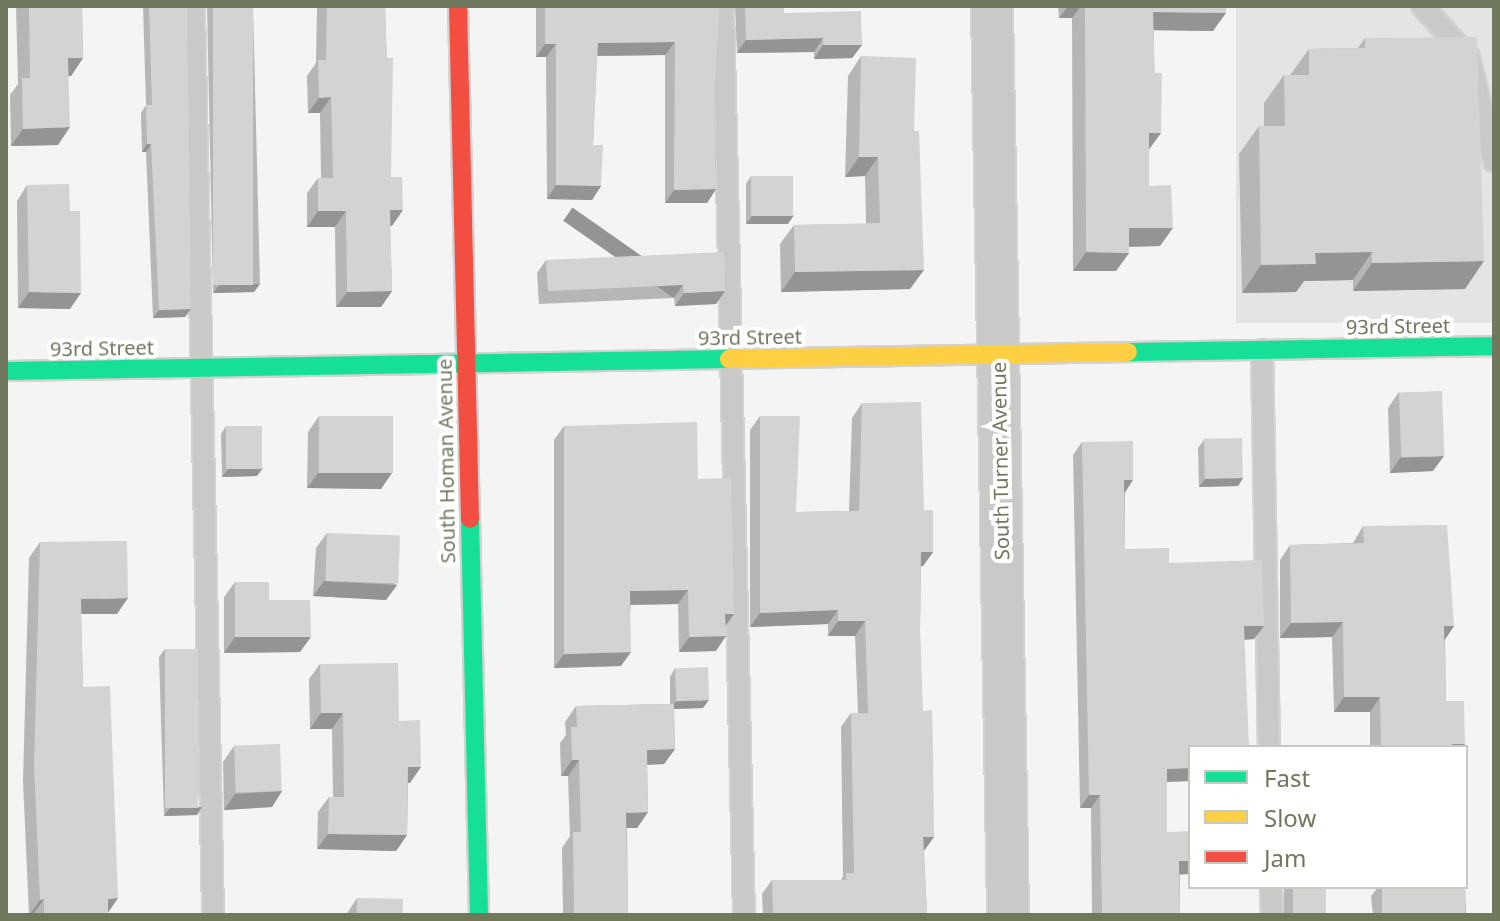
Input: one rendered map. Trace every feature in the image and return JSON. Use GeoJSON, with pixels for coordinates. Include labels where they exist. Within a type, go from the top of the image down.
{"type":"FeatureCollection","features":[{"type":"Feature","properties":{"kind":"street","name":"South Homan Avenue"},"geometry":{"type":"LineString","coordinates":[[458,6],[479,915]]}},
{"type":"Feature","properties":{"kind":"street","name":"South Turner Avenue"},"geometry":{"type":"LineString","coordinates":[[992,6],[1008,915]]}},
{"type":"Feature","properties":{"kind":"street","name":"93rd Street"},"geometry":{"type":"LineString","coordinates":[[6,371],[1494,346]]}},
{"type":"Feature","properties":{"kind":"lane"},"geometry":{"type":"LineString","coordinates":[[194,6],[213,915]]}},
{"type":"Feature","properties":{"kind":"lane"},"geometry":{"type":"LineString","coordinates":[[723,6],[744,915]]}},
{"type":"Feature","properties":{"kind":"lane"},"geometry":{"type":"LineString","coordinates":[[1422,6],[1469,57],[1494,161]]}},
{"type":"Feature","properties":{"kind":"lane"},"geometry":{"type":"LineString","coordinates":[[1262,350],[1269,745]]}},
{"type":"Feature","properties":{"kind":"lane"},"geometry":{"type":"LineString","coordinates":[[1271,889],[1272,915]]}},
{"type":"Feature","properties":{"kind":"shaded area"},"geometry":{"type":"Polygon","coordinates":[[[1236,6],[1494,6],[1494,323],[1236,323],[1236,6]]]}},
{"type":"Feature","properties":{"kind":"building"},"geometry":{"type":"Polygon","coordinates":[[[29,6],[82,6],[83,58],[68,58],[70,127],[23,129],[22,78],[30,78],[29,6]]]}},
{"type":"Feature","properties":{"kind":"building"},"geometry":{"type":"Polygon","coordinates":[[[149,6],[187,6],[191,309],[159,310],[151,144],[147,144],[146,105],[152,105],[149,6]]]}},
{"type":"Feature","properties":{"kind":"building"},"geometry":{"type":"Polygon","coordinates":[[[213,6],[253,6],[253,285],[213,285],[213,6]]]}},
{"type":"Feature","properties":{"kind":"building"},"geometry":{"type":"Polygon","coordinates":[[[327,6],[385,6],[387,58],[393,58],[391,177],[402,177],[403,210],[390,210],[392,291],[347,292],[346,211],[318,211],[318,178],[333,178],[331,97],[319,98],[318,60],[326,60],[327,6]]]}},
{"type":"Feature","properties":{"kind":"building"},"geometry":{"type":"Polygon","coordinates":[[[545,6],[720,6],[714,100],[716,189],[674,190],[675,42],[598,43],[593,145],[603,145],[601,186],[556,185],[556,44],[545,44],[545,6]]]}},
{"type":"Feature","properties":{"kind":"building"},"geometry":{"type":"Polygon","coordinates":[[[745,6],[784,6],[784,13],[861,11],[862,45],[823,45],[823,38],[746,40],[745,6]]]}},
{"type":"Feature","properties":{"kind":"building"},"geometry":{"type":"Polygon","coordinates":[[[1085,6],[1226,6],[1226,13],[1153,12],[1155,73],[1162,73],[1161,133],[1149,133],[1149,186],[1171,185],[1173,228],[1129,228],[1129,253],[1086,252],[1085,6]]]}},
{"type":"Feature","properties":{"kind":"building"},"geometry":{"type":"Polygon","coordinates":[[[1477,37],[1484,261],[1372,263],[1372,252],[1315,253],[1316,264],[1261,265],[1259,126],[1285,126],[1284,75],[1309,75],[1309,49],[1365,48],[1365,38],[1477,37]]]}},
{"type":"Feature","properties":{"kind":"building"},"geometry":{"type":"Polygon","coordinates":[[[861,56],[916,58],[914,131],[919,131],[924,270],[795,272],[794,225],[880,223],[878,157],[859,157],[861,56]]]}},
{"type":"Feature","properties":{"kind":"building"},"geometry":{"type":"Polygon","coordinates":[[[751,176],[793,176],[793,216],[751,216],[751,176]]]}},
{"type":"Feature","properties":{"kind":"building"},"geometry":{"type":"Polygon","coordinates":[[[69,184],[70,211],[80,211],[81,293],[29,292],[27,185],[69,184]]]}},
{"type":"Feature","properties":{"kind":"building"},"geometry":{"type":"Polygon","coordinates":[[[724,252],[725,291],[684,293],[683,285],[548,291],[546,260],[724,252]]]}},
{"type":"Feature","properties":{"kind":"building"},"geometry":{"type":"Polygon","coordinates":[[[1442,391],[1444,456],[1401,457],[1399,393],[1442,391]]]}},
{"type":"Feature","properties":{"kind":"building"},"geometry":{"type":"Polygon","coordinates":[[[921,402],[924,510],[933,510],[933,552],[921,552],[923,711],[932,710],[933,748],[934,837],[923,837],[927,915],[773,914],[772,880],[846,880],[846,873],[854,873],[851,713],[868,713],[865,621],[838,621],[838,610],[760,613],[760,416],[800,416],[796,512],[859,511],[862,403],[921,402]]]}},
{"type":"Feature","properties":{"kind":"building"},"geometry":{"type":"Polygon","coordinates":[[[319,416],[393,416],[393,473],[319,473],[319,416]]]}},
{"type":"Feature","properties":{"kind":"building"},"geometry":{"type":"Polygon","coordinates":[[[697,422],[698,479],[731,478],[734,614],[725,614],[726,636],[689,637],[688,590],[630,591],[631,652],[564,654],[564,426],[697,422]]]}},
{"type":"Feature","properties":{"kind":"building"},"geometry":{"type":"Polygon","coordinates":[[[226,426],[262,426],[262,469],[226,469],[226,426]]]}},
{"type":"Feature","properties":{"kind":"building"},"geometry":{"type":"Polygon","coordinates":[[[1242,438],[1243,478],[1205,479],[1204,439],[1242,438]]]}},
{"type":"Feature","properties":{"kind":"building"},"geometry":{"type":"Polygon","coordinates":[[[1133,441],[1133,480],[1124,480],[1125,549],[1169,548],[1169,563],[1262,560],[1264,626],[1244,626],[1249,745],[1188,745],[1188,768],[1167,769],[1167,832],[1188,831],[1188,861],[1179,861],[1180,915],[1102,915],[1100,795],[1089,795],[1082,442],[1133,441]]]}},
{"type":"Feature","properties":{"kind":"building"},"geometry":{"type":"Polygon","coordinates":[[[1447,525],[1454,626],[1444,626],[1446,701],[1464,701],[1465,744],[1381,745],[1380,697],[1344,697],[1343,622],[1291,623],[1290,545],[1364,543],[1363,526],[1447,525]]]}},
{"type":"Feature","properties":{"kind":"building"},"geometry":{"type":"Polygon","coordinates":[[[327,533],[400,536],[398,584],[325,581],[327,533]]]}},
{"type":"Feature","properties":{"kind":"building"},"geometry":{"type":"Polygon","coordinates":[[[127,541],[128,598],[81,599],[83,687],[110,686],[118,898],[108,899],[108,915],[44,915],[44,899],[40,900],[34,765],[40,542],[127,541]]]}},
{"type":"Feature","properties":{"kind":"building"},"geometry":{"type":"Polygon","coordinates":[[[235,582],[269,582],[269,600],[310,600],[311,637],[235,637],[235,582]]]}},
{"type":"Feature","properties":{"kind":"building"},"geometry":{"type":"Polygon","coordinates":[[[165,649],[198,649],[198,808],[165,808],[165,649]]]}},
{"type":"Feature","properties":{"kind":"building"},"geometry":{"type":"Polygon","coordinates":[[[398,663],[399,721],[420,720],[421,767],[408,767],[407,835],[328,834],[329,797],[344,797],[343,713],[321,713],[320,664],[398,663]]]}},
{"type":"Feature","properties":{"kind":"building"},"geometry":{"type":"Polygon","coordinates":[[[708,667],[709,700],[676,701],[675,668],[708,667]]]}},
{"type":"Feature","properties":{"kind":"building"},"geometry":{"type":"Polygon","coordinates":[[[674,704],[675,749],[647,750],[648,812],[626,813],[628,915],[574,915],[573,832],[581,832],[579,760],[572,760],[571,727],[577,727],[576,706],[674,704]]]}},
{"type":"Feature","properties":{"kind":"building"},"geometry":{"type":"Polygon","coordinates":[[[280,744],[282,791],[236,793],[234,746],[280,744]]]}},
{"type":"Feature","properties":{"kind":"building"},"geometry":{"type":"Polygon","coordinates":[[[1293,889],[1326,889],[1326,915],[1293,915],[1293,889]]]}},
{"type":"Feature","properties":{"kind":"building"},"geometry":{"type":"Polygon","coordinates":[[[1382,889],[1465,889],[1465,915],[1382,915],[1382,889]]]}},
{"type":"Feature","properties":{"kind":"building"},"geometry":{"type":"Polygon","coordinates":[[[357,898],[403,899],[403,915],[357,915],[357,898]]]}},
{"type":"Feature","properties":{"kind":"traffic: fast"},"geometry":{"type":"LineString","coordinates":[[1128,352],[1494,346]]}},
{"type":"Feature","properties":{"kind":"traffic: fast"},"geometry":{"type":"LineString","coordinates":[[6,371],[729,359]]}},
{"type":"Feature","properties":{"kind":"traffic: fast"},"geometry":{"type":"LineString","coordinates":[[470,519],[479,915]]}},
{"type":"Feature","properties":{"kind":"traffic: slow"},"geometry":{"type":"LineString","coordinates":[[729,359],[1128,352]]}},
{"type":"Feature","properties":{"kind":"traffic: jam"},"geometry":{"type":"LineString","coordinates":[[458,6],[470,519]]}}]}
